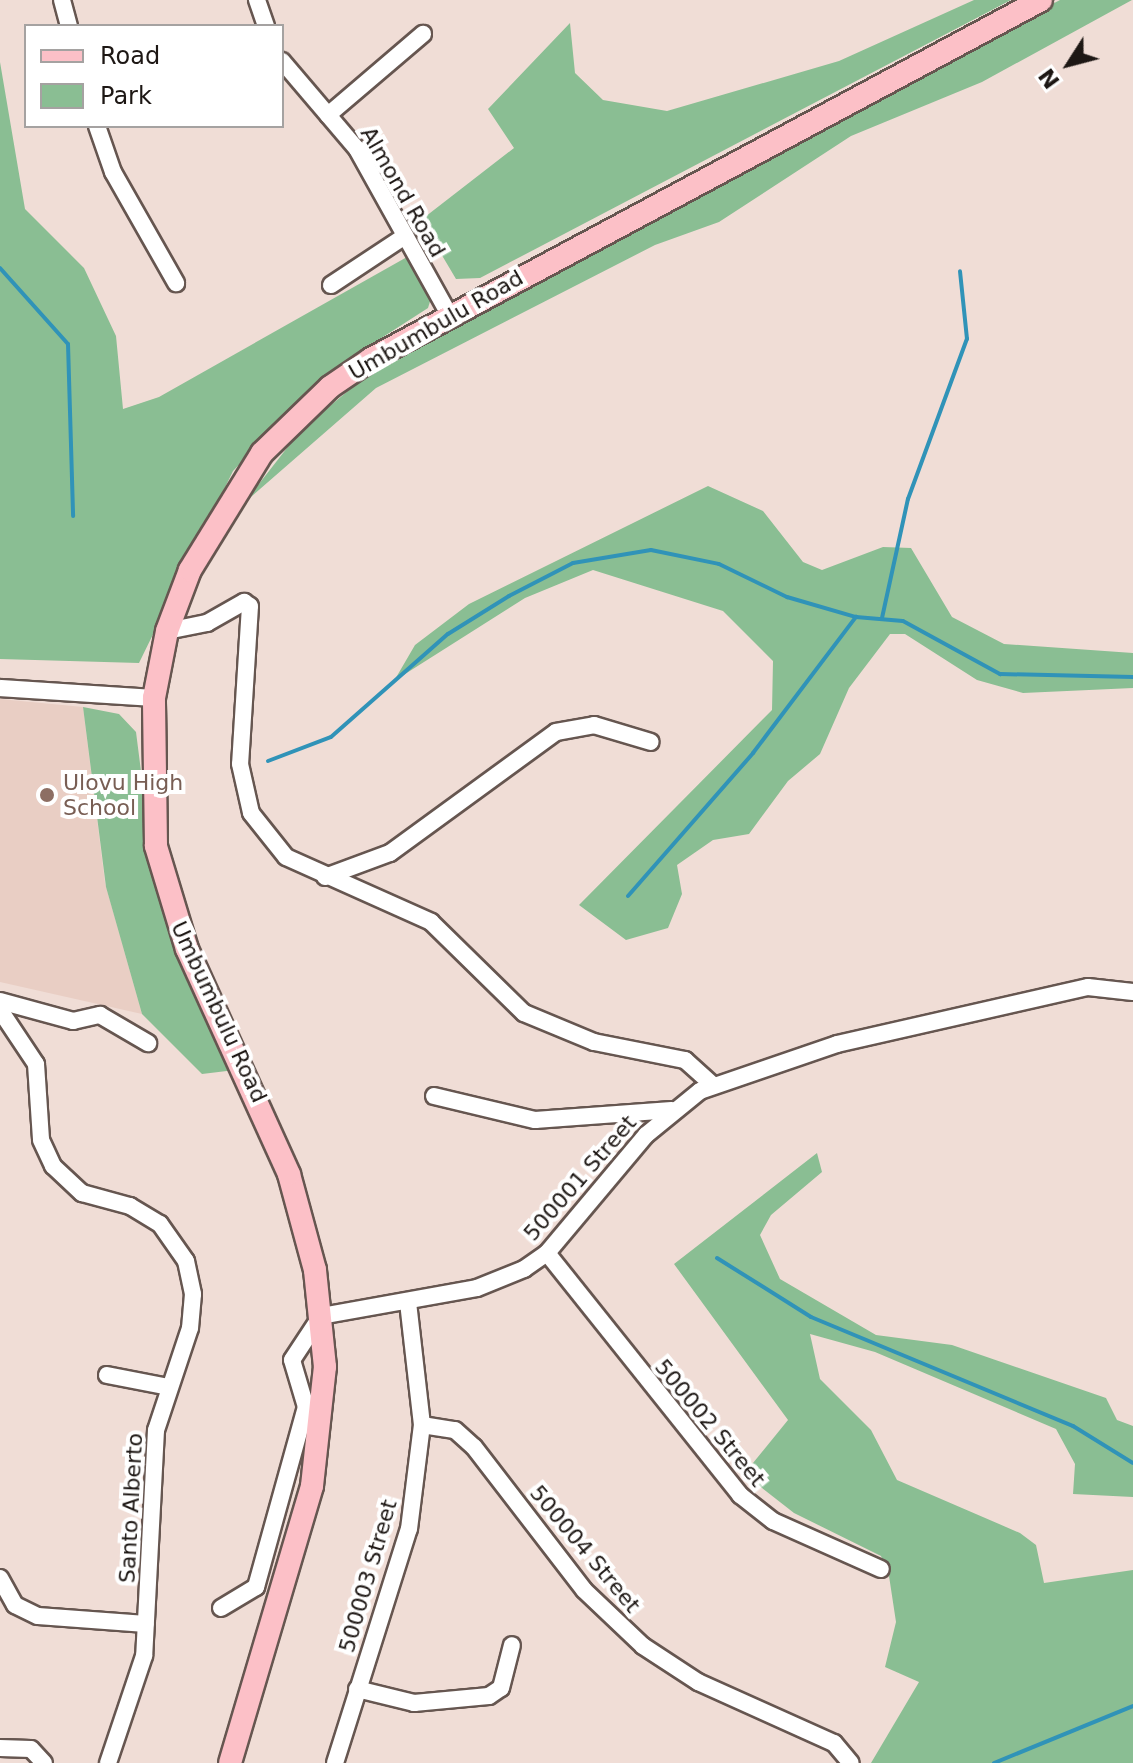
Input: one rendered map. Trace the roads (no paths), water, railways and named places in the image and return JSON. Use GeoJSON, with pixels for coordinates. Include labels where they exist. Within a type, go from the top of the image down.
{"type":"FeatureCollection","features":[{"type":"Feature","properties":{"kind":"main road","name":"Umbumbulu Road"},"geometry":{"type":"LineString","coordinates":[[230,1763],[293,1560],[315,1408],[321,1316],[289,1174],[187,949],[162,873],[151,782],[154,698],[167,631],[224,505],[269,444],[330,387],[449,314],[1041,0]]}},
{"type":"Feature","properties":{"kind":"street"},"geometry":{"type":"LineString","coordinates":[[62,0],[68,24]]}},
{"type":"Feature","properties":{"kind":"street"},"geometry":{"type":"LineString","coordinates":[[257,0],[265,24]]}},
{"type":"Feature","properties":{"kind":"street"},"geometry":{"type":"LineString","coordinates":[[328,115],[423,34]]}},
{"type":"Feature","properties":{"kind":"street","name":"Almond Road"},"geometry":{"type":"LineString","coordinates":[[284,63],[357,149],[449,314]]}},
{"type":"Feature","properties":{"kind":"street"},"geometry":{"type":"LineString","coordinates":[[98,128],[113,172],[176,283]]}},
{"type":"Feature","properties":{"kind":"street"},"geometry":{"type":"LineString","coordinates":[[331,285],[405,236]]}},
{"type":"Feature","properties":{"kind":"street"},"geometry":{"type":"LineString","coordinates":[[167,631],[217,619],[244,602],[250,606],[240,729],[245,794],[273,844],[325,877],[431,922],[524,1013],[594,1042],[685,1060],[713,1085]]}},
{"type":"Feature","properties":{"kind":"street"},"geometry":{"type":"LineString","coordinates":[[0,688],[154,698]]}},
{"type":"Feature","properties":{"kind":"street"},"geometry":{"type":"LineString","coordinates":[[325,877],[390,853],[556,732],[594,725],[651,742]]}},
{"type":"Feature","properties":{"kind":"street","name":"500001 Street"},"geometry":{"type":"LineString","coordinates":[[321,1316],[408,1302],[488,1284],[547,1253],[672,1110],[713,1085],[768,1063],[1088,987],[1133,992]]}},
{"type":"Feature","properties":{"kind":"street"},"geometry":{"type":"LineString","coordinates":[[0,1001],[67,1020],[100,1015],[148,1043]]}},
{"type":"Feature","properties":{"kind":"street","name":"Santo Alberto"},"geometry":{"type":"LineString","coordinates":[[0,1010],[36,1064],[41,1140],[53,1166],[82,1193],[154,1220],[186,1261],[193,1310],[154,1448],[146,1624],[136,1686],[108,1763]]}},
{"type":"Feature","properties":{"kind":"street"},"geometry":{"type":"LineString","coordinates":[[434,1096],[535,1120],[672,1110]]}},
{"type":"Feature","properties":{"kind":"street","name":"500002 Street"},"geometry":{"type":"LineString","coordinates":[[547,1253],[740,1495],[784,1526],[881,1569]]}},
{"type":"Feature","properties":{"kind":"street","name":"500003 Street"},"geometry":{"type":"LineString","coordinates":[[335,1763],[409,1529],[422,1425],[408,1302]]}},
{"type":"Feature","properties":{"kind":"street"},"geometry":{"type":"LineString","coordinates":[[221,1608],[256,1587],[315,1408],[292,1360],[321,1316]]}},
{"type":"Feature","properties":{"kind":"street"},"geometry":{"type":"LineString","coordinates":[[107,1375],[169,1387]]}},
{"type":"Feature","properties":{"kind":"street","name":"500004 Street"},"geometry":{"type":"LineString","coordinates":[[422,1425],[455,1430],[474,1447],[584,1590],[643,1646],[698,1682],[834,1743],[851,1763]]}},
{"type":"Feature","properties":{"kind":"street"},"geometry":{"type":"LineString","coordinates":[[0,1578],[15,1605],[38,1616],[146,1624]]}},
{"type":"Feature","properties":{"kind":"street"},"geometry":{"type":"LineString","coordinates":[[357,1689],[424,1704],[489,1696],[501,1688],[512,1645]]}},
{"type":"Feature","properties":{"kind":"street"},"geometry":{"type":"LineString","coordinates":[[0,1748],[31,1749],[44,1763]]}},
{"type":"Feature","properties":{"kind":"waterway"},"geometry":{"type":"LineString","coordinates":[[0,268],[68,344],[73,516]]}},
{"type":"Feature","properties":{"kind":"waterway"},"geometry":{"type":"LineString","coordinates":[[882,618],[908,499],[967,339],[960,271]]}},
{"type":"Feature","properties":{"kind":"waterway"},"geometry":{"type":"LineString","coordinates":[[268,761],[331,737],[448,634],[509,596],[573,563],[651,550],[719,564],[787,597],[856,617],[903,621],[1000,674],[1133,677]]}},
{"type":"Feature","properties":{"kind":"waterway"},"geometry":{"type":"LineString","coordinates":[[628,896],[753,753],[856,617]]}},
{"type":"Feature","properties":{"kind":"waterway"},"geometry":{"type":"LineString","coordinates":[[717,1258],[811,1317],[1073,1426],[1133,1463]]}},
{"type":"Feature","properties":{"kind":"waterway"},"geometry":{"type":"LineString","coordinates":[[994,1763],[1133,1706]]}},
{"type":"Feature","properties":{"kind":"place","name":"Ulovu High School"},"geometry":{"type":"Point","coordinates":[47,795]}}]}
